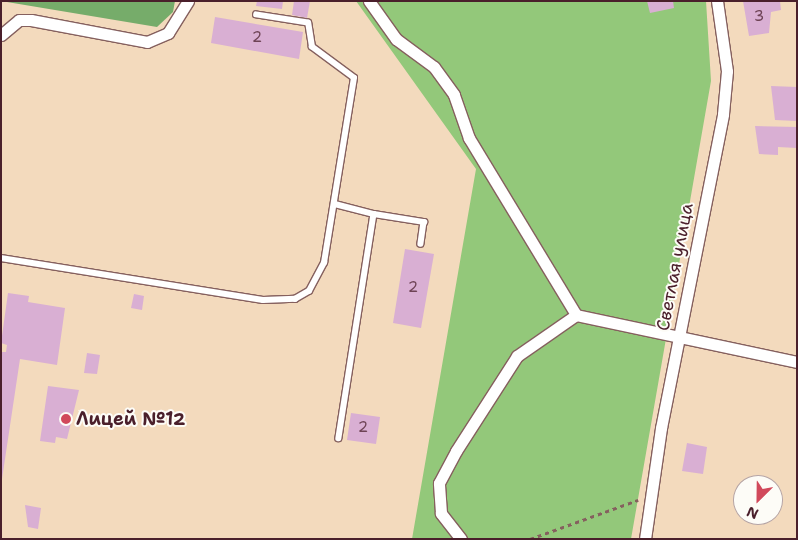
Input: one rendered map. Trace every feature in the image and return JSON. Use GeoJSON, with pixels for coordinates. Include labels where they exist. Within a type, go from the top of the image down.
{"type":"FeatureCollection","features":[{"type":"Feature","properties":{"kind":"street"},"geometry":{"type":"LineString","coordinates":[[1,35],[20,20],[31,20],[147,42],[168,33],[188,1]]}},
{"type":"Feature","properties":{"kind":"street"},"geometry":{"type":"LineString","coordinates":[[369,1],[396,39],[434,67],[454,94],[469,138],[576,316]]}},
{"type":"Feature","properties":{"kind":"street","name":"Светлая улица"},"geometry":{"type":"LineString","coordinates":[[645,539],[679,336],[723,114],[727,70],[717,1]]}},
{"type":"Feature","properties":{"kind":"street"},"geometry":{"type":"LineString","coordinates":[[461,539],[441,513],[440,483],[456,450],[517,356],[576,316],[797,362]]}},
{"type":"Feature","properties":{"kind":"lane"},"geometry":{"type":"LineString","coordinates":[[1,258],[280,302],[309,291],[319,277],[335,204],[354,78],[312,47],[308,23],[257,15]]}},
{"type":"Feature","properties":{"kind":"lane"},"geometry":{"type":"LineString","coordinates":[[335,204],[374,214],[424,222],[421,244]]}},
{"type":"Feature","properties":{"kind":"lane"},"geometry":{"type":"LineString","coordinates":[[339,438],[374,214]]}},
{"type":"Feature","properties":{"kind":"path"},"geometry":{"type":"LineString","coordinates":[[530,539],[651,496]]}},
{"type":"Feature","properties":{"kind":"green space"},"geometry":{"type":"Polygon","coordinates":[[[1,1],[175,1],[173,12],[157,27],[1,1]]]}},
{"type":"Feature","properties":{"kind":"green space"},"geometry":{"type":"Polygon","coordinates":[[[356,1],[706,1],[711,81],[631,539],[412,539],[476,169],[356,1]]]}},
{"type":"Feature","properties":{"kind":"building"},"geometry":{"type":"Polygon","coordinates":[[[257,1],[283,1],[282,9],[256,6],[257,1]]]}},
{"type":"Feature","properties":{"kind":"building"},"geometry":{"type":"Polygon","coordinates":[[[294,1],[310,1],[307,18],[292,15],[294,1]]]}},
{"type":"Feature","properties":{"kind":"building"},"geometry":{"type":"Polygon","coordinates":[[[647,1],[673,1],[674,8],[650,13],[647,1]]]}},
{"type":"Feature","properties":{"kind":"building"},"geometry":{"type":"Polygon","coordinates":[[[743,1],[780,1],[781,10],[771,12],[769,33],[749,36],[743,1]]]}},
{"type":"Feature","properties":{"kind":"building"},"geometry":{"type":"Polygon","coordinates":[[[215,17],[303,32],[299,59],[211,43],[215,17]]]}},
{"type":"Feature","properties":{"kind":"building"},"geometry":{"type":"Polygon","coordinates":[[[771,86],[797,87],[797,121],[775,120],[771,86]]]}},
{"type":"Feature","properties":{"kind":"building"},"geometry":{"type":"Polygon","coordinates":[[[755,126],[797,127],[797,148],[778,147],[778,155],[759,154],[755,126]]]}},
{"type":"Feature","properties":{"kind":"building"},"geometry":{"type":"Polygon","coordinates":[[[405,249],[434,254],[421,328],[393,323],[405,249]]]}},
{"type":"Feature","properties":{"kind":"building"},"geometry":{"type":"Polygon","coordinates":[[[8,293],[29,296],[28,302],[65,308],[57,365],[20,359],[2,479],[1,352],[6,352],[7,345],[1,343],[8,293]]]}},
{"type":"Feature","properties":{"kind":"building"},"geometry":{"type":"Polygon","coordinates":[[[134,294],[144,296],[142,310],[131,308],[134,294]]]}},
{"type":"Feature","properties":{"kind":"building"},"geometry":{"type":"Polygon","coordinates":[[[87,353],[100,355],[97,374],[84,373],[87,353]]]}},
{"type":"Feature","properties":{"kind":"building"},"geometry":{"type":"Polygon","coordinates":[[[48,386],[79,390],[67,439],[56,437],[55,443],[40,441],[48,386]]]}},
{"type":"Feature","properties":{"kind":"building"},"geometry":{"type":"Polygon","coordinates":[[[351,413],[380,417],[376,444],[347,440],[351,413]]]}},
{"type":"Feature","properties":{"kind":"building"},"geometry":{"type":"Polygon","coordinates":[[[687,443],[707,447],[703,474],[682,471],[687,443]]]}},
{"type":"Feature","properties":{"kind":"building"},"geometry":{"type":"Polygon","coordinates":[[[25,505],[41,508],[38,529],[28,527],[25,505]]]}},
{"type":"Feature","properties":{"kind":"place","name":"Лицей №12"},"geometry":{"type":"Point","coordinates":[66,419]}}]}
